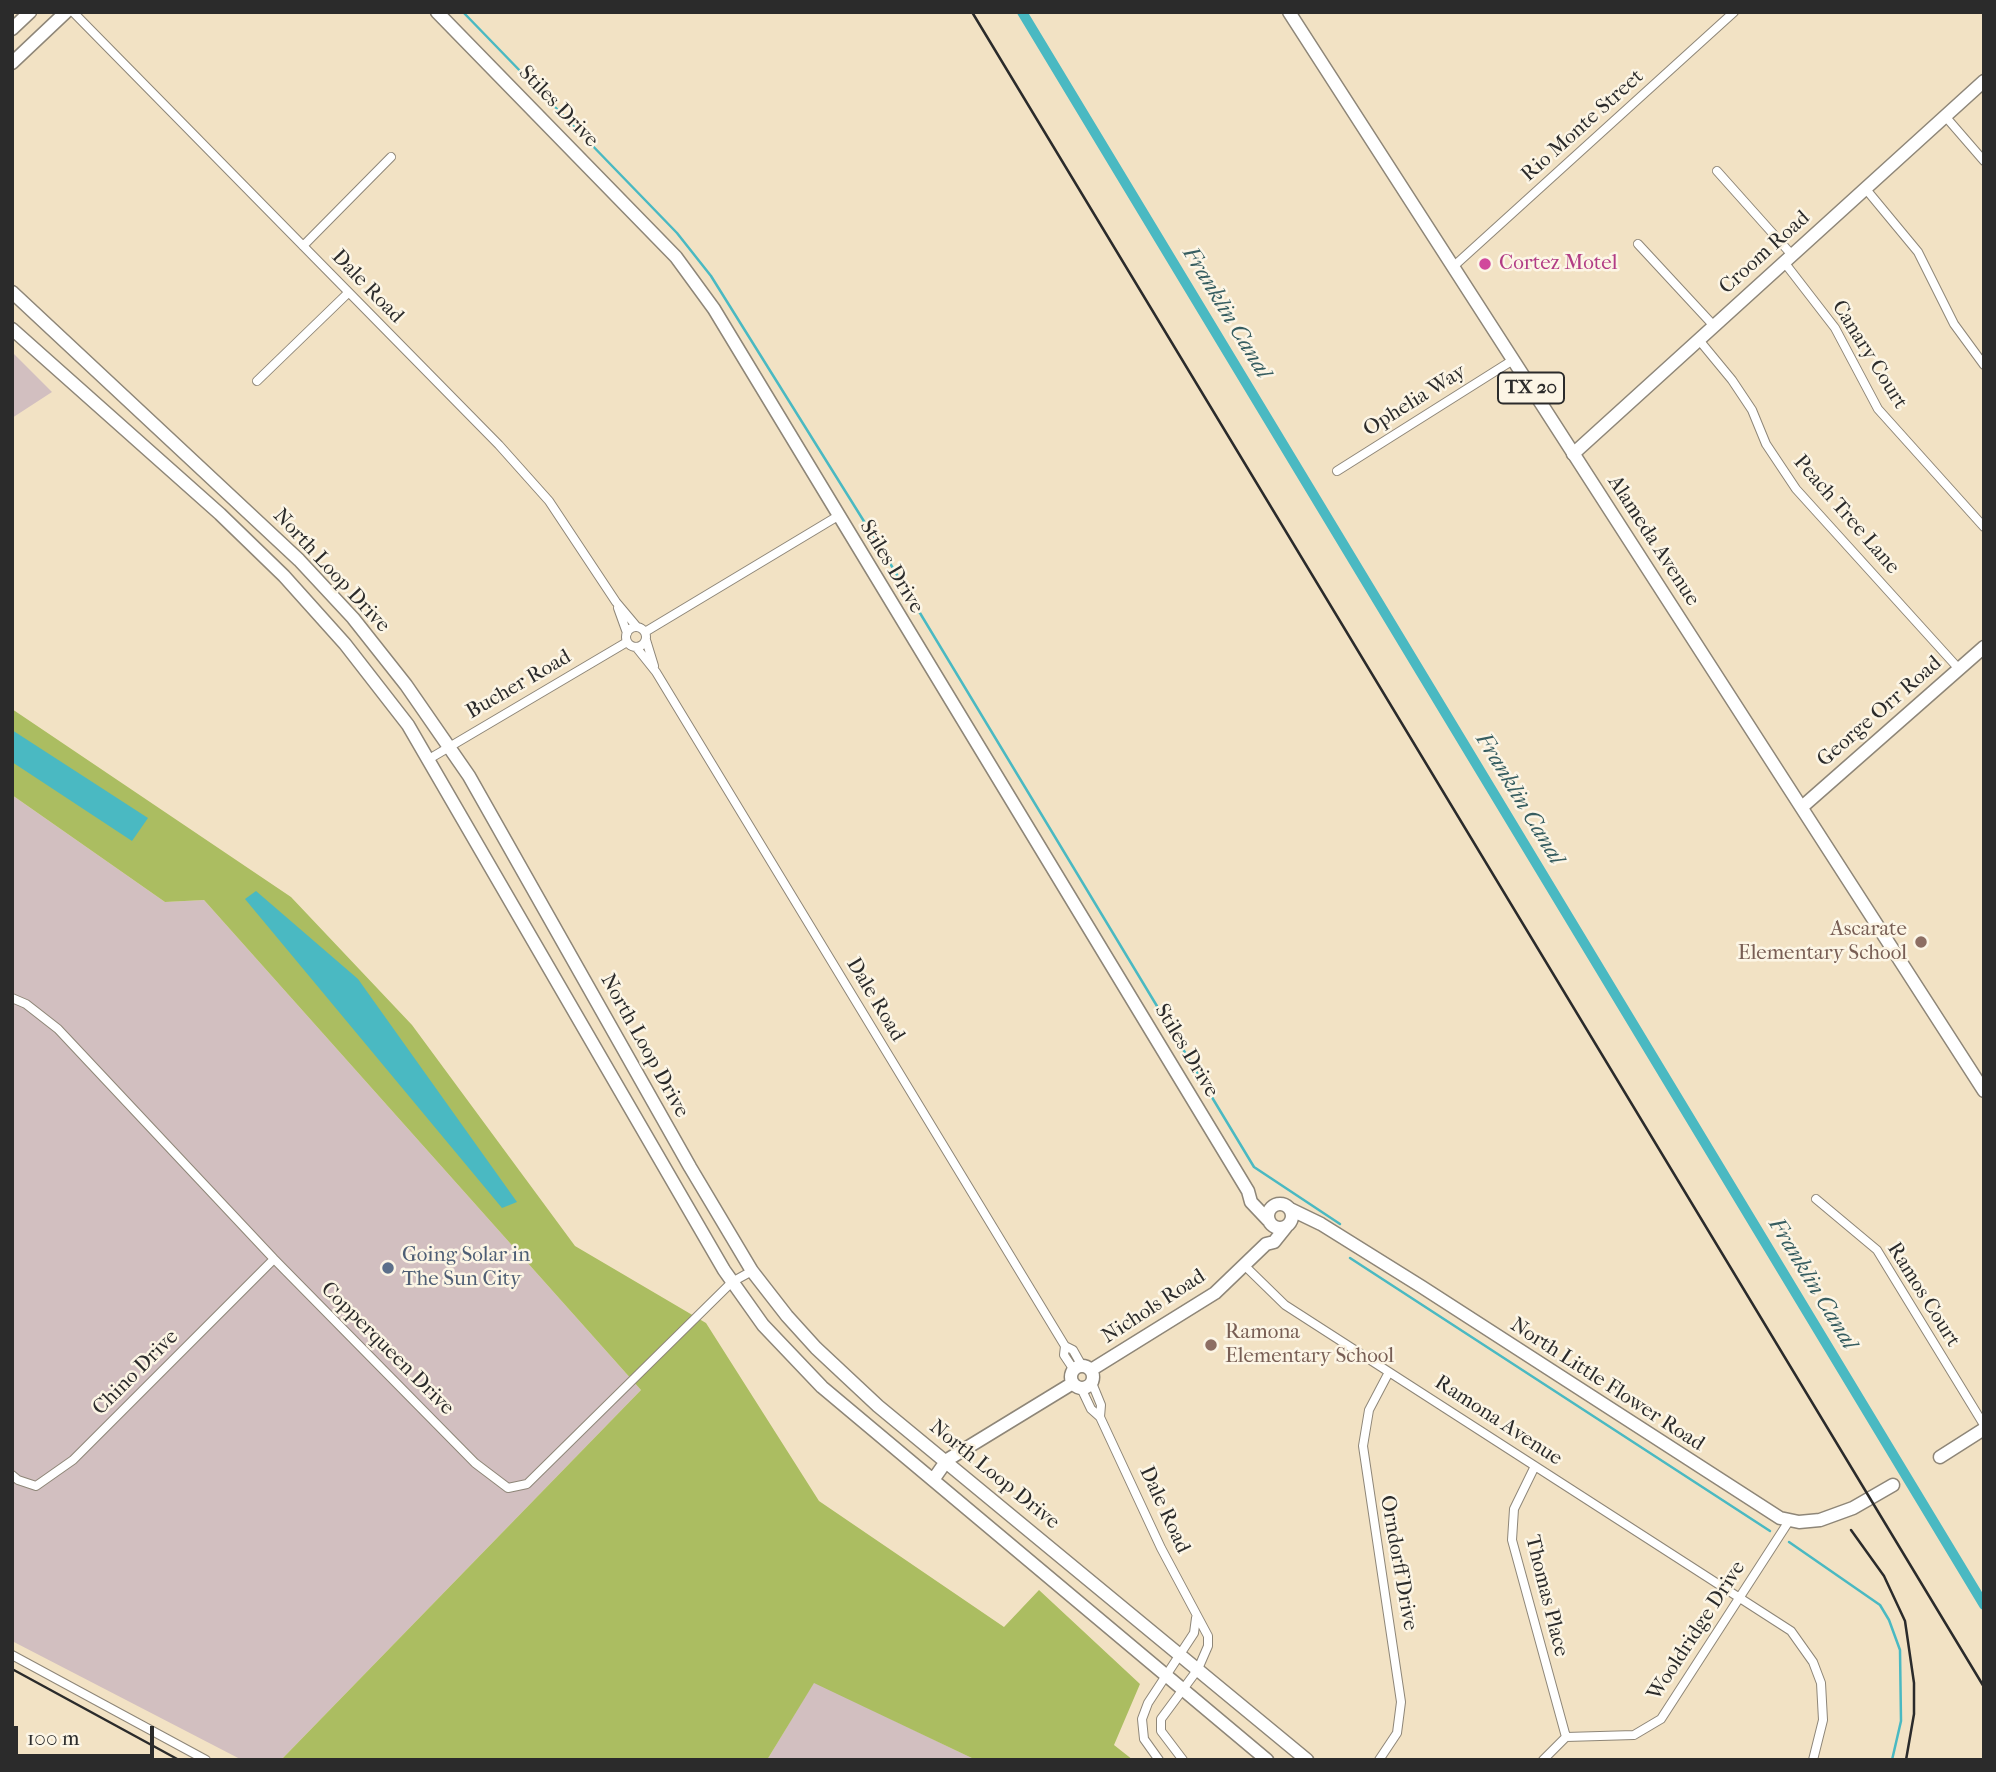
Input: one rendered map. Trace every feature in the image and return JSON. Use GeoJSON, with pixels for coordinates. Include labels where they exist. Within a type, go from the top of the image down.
{"type":"FeatureCollection","features":[{"type":"Feature","properties":{"kind":"main road"},"geometry":{"type":"LineString","coordinates":[[12,29],[30,12]]}},
{"type":"Feature","properties":{"kind":"main road"},"geometry":{"type":"LineString","coordinates":[[12,63],[65,12]]}},
{"type":"Feature","properties":{"kind":"main road","name":"Stiles Drive"},"geometry":{"type":"LineString","coordinates":[[437,12],[676,257],[714,309],[1248,1191],[1256,1210],[1269,1222]]}},
{"type":"Feature","properties":{"kind":"main road","name":"Alameda Avenue"},"geometry":{"type":"LineString","coordinates":[[1295,14],[1573,454],[1984,1091]]}},
{"type":"Feature","properties":{"kind":"main road","name":"Croom Road"},"geometry":{"type":"LineString","coordinates":[[1573,454],[1984,80]]}},
{"type":"Feature","properties":{"kind":"main road","name":"North Loop Drive"},"geometry":{"type":"LineString","coordinates":[[12,292],[255,518],[353,618],[450,746],[488,807],[752,1271],[786,1316],[878,1406],[947,1460],[1307,1760]]}},
{"type":"Feature","properties":{"kind":"main road","name":"North Loop Drive"},"geometry":{"type":"LineString","coordinates":[[12,329],[241,533],[285,576],[345,644],[408,724],[732,1282],[763,1325],[813,1377],[1267,1760]]}},
{"type":"Feature","properties":{"kind":"main road"},"geometry":{"type":"LineString","coordinates":[[241,533],[255,518]]}},
{"type":"Feature","properties":{"kind":"main road","name":"George Orr Road"},"geometry":{"type":"LineString","coordinates":[[1802,807],[1984,647]]}},
{"type":"Feature","properties":{"kind":"main road"},"geometry":{"type":"LineString","coordinates":[[581,1020],[601,1009]]}},
{"type":"Feature","properties":{"kind":"main road"},"geometry":{"type":"LineString","coordinates":[[1248,1191],[1284,1206],[1292,1218],[1287,1227]]}},
{"type":"Feature","properties":{"kind":"main road"},"geometry":{"type":"LineString","coordinates":[[1266,1244],[1269,1210],[1284,1206]]}},
{"type":"Feature","properties":{"kind":"main road","name":"North Little Flower Road"},"geometry":{"type":"LineString","coordinates":[[1284,1206],[1422,1287],[1747,1499],[1789,1521]]}},
{"type":"Feature","properties":{"kind":"main road"},"geometry":{"type":"LineString","coordinates":[[1269,1222],[1278,1228],[1310,1220]]}},
{"type":"Feature","properties":{"kind":"main road","name":"Nichols Road"},"geometry":{"type":"LineString","coordinates":[[933,1480],[947,1460],[1215,1293],[1266,1244],[1274,1242],[1287,1227]]}},
{"type":"Feature","properties":{"kind":"main road"},"geometry":{"type":"LineString","coordinates":[[1940,1457],[1984,1427]]}},
{"type":"Feature","properties":{"kind":"main road"},"geometry":{"type":"LineString","coordinates":[[1789,1521],[1820,1520],[1894,1485]]}},
{"type":"Feature","properties":{"kind":"street","name":"Dale Road"},"geometry":{"type":"LineString","coordinates":[[73,12],[536,486],[577,541],[616,602],[643,633],[656,673]]}},
{"type":"Feature","properties":{"kind":"street","name":"Rio Monte Street"},"geometry":{"type":"LineString","coordinates":[[1454,266],[1734,12]]}},
{"type":"Feature","properties":{"kind":"street"},"geometry":{"type":"LineString","coordinates":[[1945,116],[1984,161]]}},
{"type":"Feature","properties":{"kind":"street"},"geometry":{"type":"LineString","coordinates":[[303,246],[391,157]]}},
{"type":"Feature","properties":{"kind":"street","name":"Canary Court"},"geometry":{"type":"LineString","coordinates":[[1717,172],[1788,258],[1835,328],[1878,409],[1984,527]]}},
{"type":"Feature","properties":{"kind":"street"},"geometry":{"type":"LineString","coordinates":[[1865,188],[1918,252],[1954,324],[1984,365]]}},
{"type":"Feature","properties":{"kind":"street"},"geometry":{"type":"LineString","coordinates":[[1638,244],[1714,326]]}},
{"type":"Feature","properties":{"kind":"street"},"geometry":{"type":"LineString","coordinates":[[257,381],[348,292]]}},
{"type":"Feature","properties":{"kind":"street","name":"Peach Tree Lane"},"geometry":{"type":"LineString","coordinates":[[1699,340],[1739,390],[1752,411],[1766,444],[1796,489],[1959,669]]}},
{"type":"Feature","properties":{"kind":"street","name":"Ophelia Way"},"geometry":{"type":"LineString","coordinates":[[1337,471],[1513,360]]}},
{"type":"Feature","properties":{"kind":"street"},"geometry":{"type":"LineString","coordinates":[[630,640],[838,516]]}},
{"type":"Feature","properties":{"kind":"street","name":"Dale Road"},"geometry":{"type":"LineString","coordinates":[[616,602],[630,640],[656,673],[1065,1346],[1073,1350],[1091,1409],[1100,1417],[1196,1618],[1205,1627],[1208,1636],[1208,1646],[1198,1669],[1165,1711],[1160,1727],[1182,1760]]}},
{"type":"Feature","properties":{"kind":"street"},"geometry":{"type":"LineString","coordinates":[[630,640],[643,633]]}},
{"type":"Feature","properties":{"kind":"street","name":"Bucher Road"},"geometry":{"type":"LineString","coordinates":[[429,759],[630,640]]}},
{"type":"Feature","properties":{"kind":"street","name":"Copperqueen Drive"},"geometry":{"type":"LineString","coordinates":[[12,998],[26,1004],[58,1029],[274,1259],[475,1463],[508,1488],[527,1483],[565,1449],[732,1282],[752,1271]]}},
{"type":"Feature","properties":{"kind":"street","name":"Ramos Court"},"geometry":{"type":"LineString","coordinates":[[1816,1199],[1877,1250],[1984,1427]]}},
{"type":"Feature","properties":{"kind":"street","name":"Chino Drive"},"geometry":{"type":"LineString","coordinates":[[12,1475],[36,1486],[73,1460],[274,1259]]}},
{"type":"Feature","properties":{"kind":"street","name":"Ramona Avenue"},"geometry":{"type":"LineString","coordinates":[[1244,1265],[1285,1305],[1791,1631],[1814,1662],[1824,1703],[1822,1729],[1813,1760]]}},
{"type":"Feature","properties":{"kind":"street","name":"Orndorff Drive"},"geometry":{"type":"LineString","coordinates":[[1378,1760],[1397,1734],[1401,1702],[1363,1446],[1369,1410],[1389,1372]]}},
{"type":"Feature","properties":{"kind":"street","name":"Thomas Place"},"geometry":{"type":"LineString","coordinates":[[1535,1466],[1514,1509],[1512,1540],[1566,1737]]}},
{"type":"Feature","properties":{"kind":"street","name":"Wooldridge Drive"},"geometry":{"type":"LineString","coordinates":[[1566,1737],[1628,1736],[1642,1733],[1653,1726],[1672,1704],[1789,1521]]}},
{"type":"Feature","properties":{"kind":"street"},"geometry":{"type":"LineString","coordinates":[[1159,1760],[1144,1739],[1142,1719],[1148,1703],[1194,1633],[1196,1618]]}},
{"type":"Feature","properties":{"kind":"street"},"geometry":{"type":"LineString","coordinates":[[12,1655],[206,1760]]}},
{"type":"Feature","properties":{"kind":"street"},"geometry":{"type":"LineString","coordinates":[[1544,1760],[1566,1737]]}},
{"type":"Feature","properties":{"kind":"shaded area"},"geometry":{"type":"Polygon","coordinates":[[[12,352],[52,392],[12,418],[12,352]]]}},
{"type":"Feature","properties":{"kind":"shaded area"},"geometry":{"type":"Polygon","coordinates":[[[12,795],[165,902],[204,900],[641,1390],[281,1760],[242,1760],[12,1641],[12,795]]]}},
{"type":"Feature","properties":{"kind":"shaded area"},"geometry":{"type":"Polygon","coordinates":[[[814,1682],[976,1760],[767,1760],[814,1682]]]}},
{"type":"Feature","properties":{"kind":"green space"},"geometry":{"type":"Polygon","coordinates":[[[12,709],[291,897],[412,1025],[575,1246],[706,1323],[819,1501],[1004,1627],[1039,1590],[1140,1684],[1114,1745],[1133,1760],[976,1760],[814,1683],[767,1760],[281,1760],[641,1390],[204,900],[165,902],[12,795],[12,709]]]}},
{"type":"Feature","properties":{"kind":"water"},"geometry":{"type":"Polygon","coordinates":[[[12,730],[148,818],[132,841],[12,762],[12,730]]]}},
{"type":"Feature","properties":{"kind":"water"},"geometry":{"type":"Polygon","coordinates":[[[256,891],[358,979],[517,1202],[502,1208],[245,899],[256,891]]]}},
{"type":"Feature","properties":{"kind":"waterway"},"geometry":{"type":"LineString","coordinates":[[463,12],[677,233],[711,276],[885,555],[1254,1167],[1340,1224]]}},
{"type":"Feature","properties":{"kind":"waterway","name":"Franklin Canal"},"geometry":{"type":"LineString","coordinates":[[1022,12],[1984,1605]]}},
{"type":"Feature","properties":{"kind":"waterway"},"geometry":{"type":"LineString","coordinates":[[1350,1258],[1770,1531]]}},
{"type":"Feature","properties":{"kind":"waterway"},"geometry":{"type":"LineString","coordinates":[[1789,1542],[1880,1605],[1889,1620],[1900,1650],[1901,1721],[1892,1760]]}},
{"type":"Feature","properties":{"kind":"railway"},"geometry":{"type":"LineString","coordinates":[[972,12],[1984,1687]]}},
{"type":"Feature","properties":{"kind":"railway"},"geometry":{"type":"LineString","coordinates":[[1851,1530],[1884,1576],[1905,1621],[1914,1683],[1914,1714],[1906,1760]]}},
{"type":"Feature","properties":{"kind":"railway"},"geometry":{"type":"LineString","coordinates":[[12,1669],[179,1760]]}},
{"type":"Feature","properties":{"kind":"place","name":"Cortez Motel"},"geometry":{"type":"Point","coordinates":[1485,264]}},
{"type":"Feature","properties":{"kind":"place","name":"Ascarate Elementary School"},"geometry":{"type":"Point","coordinates":[1921,942]}},
{"type":"Feature","properties":{"kind":"place","name":"Going Solar in The Sun City"},"geometry":{"type":"Point","coordinates":[388,1268]}},
{"type":"Feature","properties":{"kind":"place","name":"Ramona Elementary School"},"geometry":{"type":"Point","coordinates":[1211,1345]}}]}
